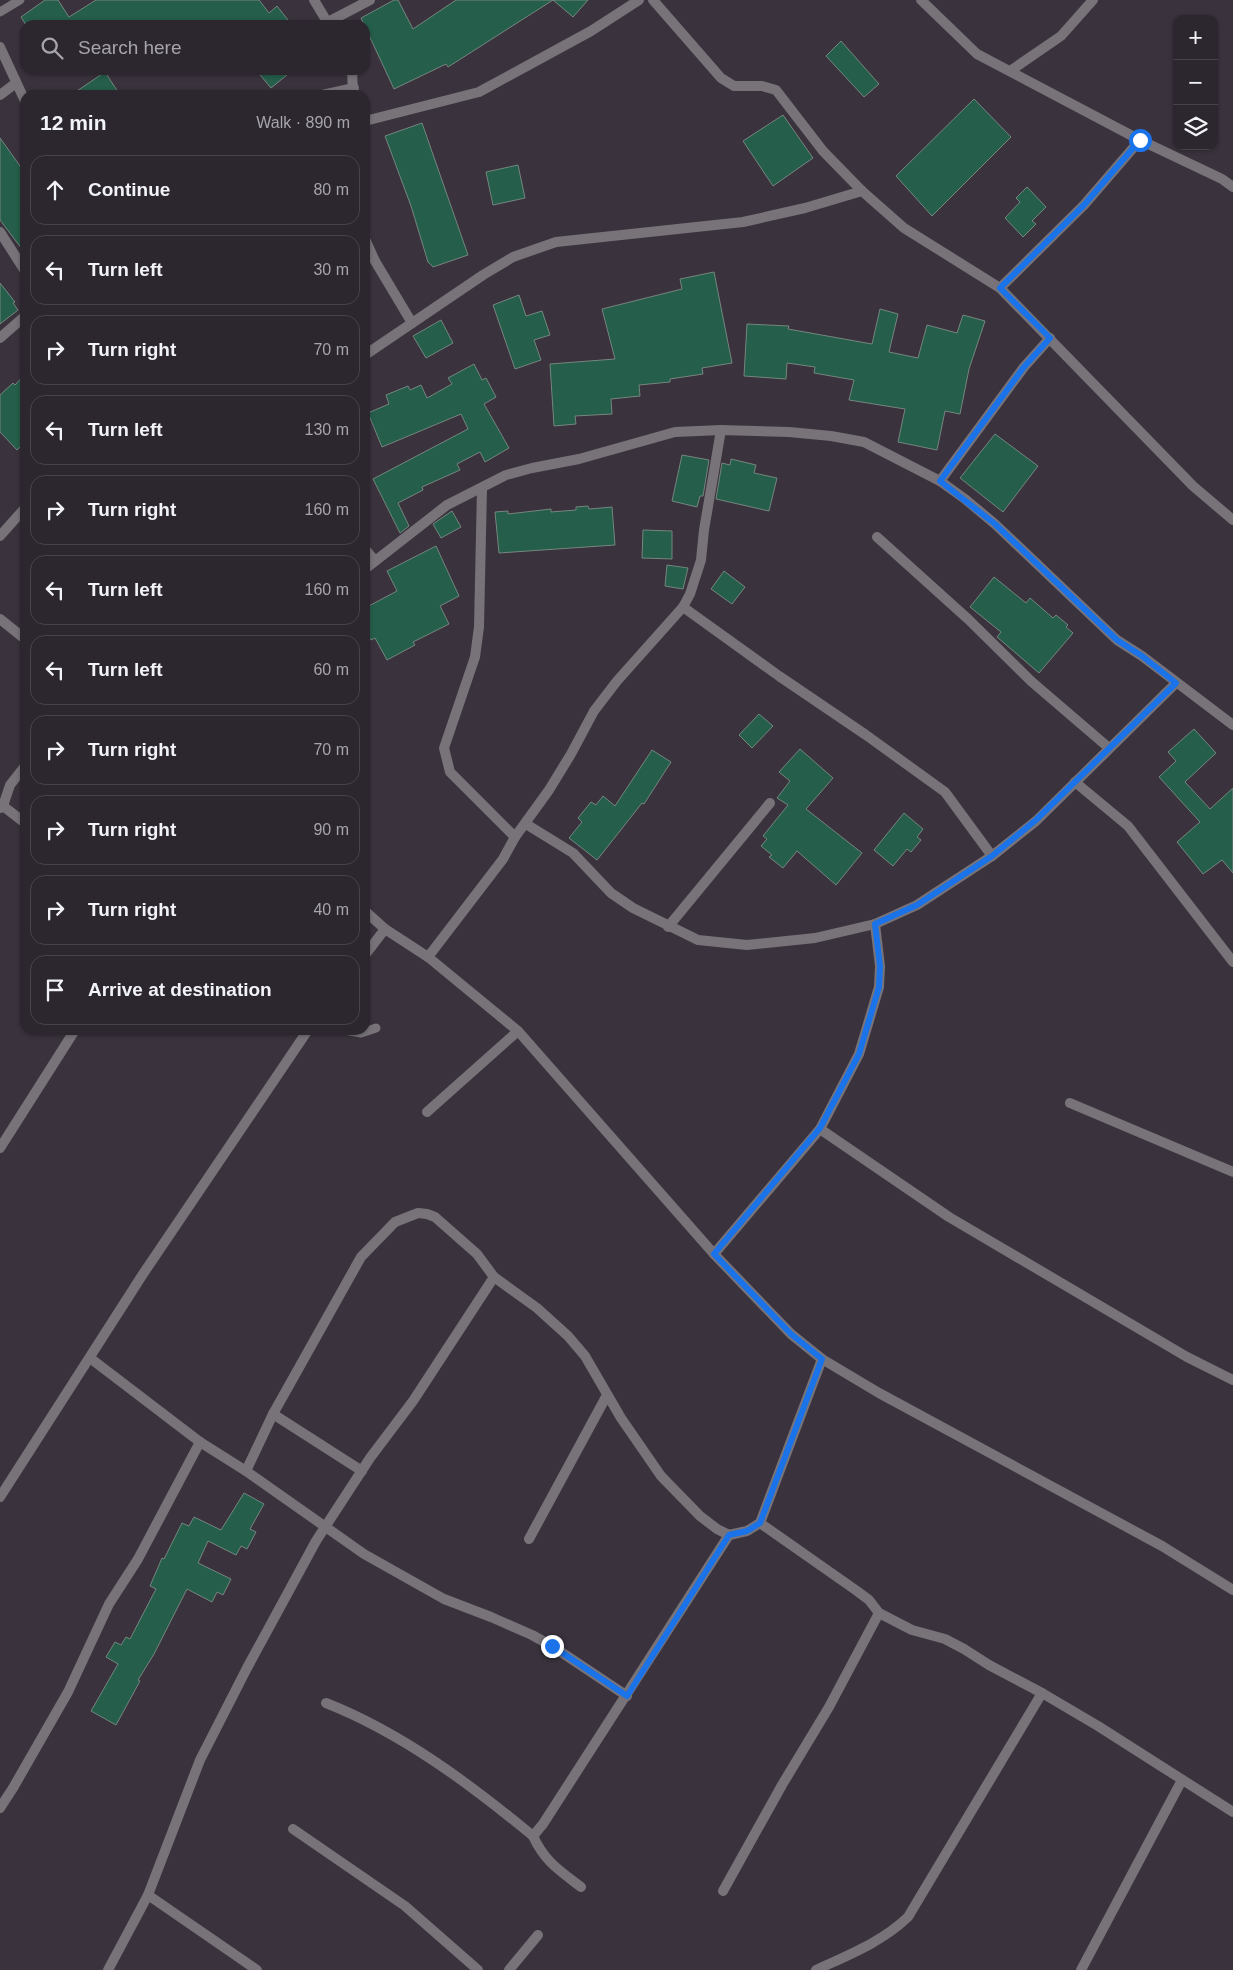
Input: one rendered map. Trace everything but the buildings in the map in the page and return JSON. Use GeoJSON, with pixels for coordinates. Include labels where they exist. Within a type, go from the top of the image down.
{"type":"FeatureCollection","features":[{"type":"Feature","properties":{"kind":"street"},"geometry":{"type":"LineString","coordinates":[[314,0],[326,20]]}},
{"type":"Feature","properties":{"kind":"street"},"geometry":{"type":"LineString","coordinates":[[333,20],[370,0]]}},
{"type":"Feature","properties":{"kind":"street"},"geometry":{"type":"LineString","coordinates":[[370,120],[479,92],[591,31],[639,0]]}},
{"type":"Feature","properties":{"kind":"street"},"geometry":{"type":"LineString","coordinates":[[653,0],[721,78],[734,86],[762,86],[776,90],[823,151],[862,191],[904,228],[1000,288],[1193,486],[1233,520]]}},
{"type":"Feature","properties":{"kind":"street"},"geometry":{"type":"LineString","coordinates":[[921,0],[976,54],[1140,140],[1222,179],[1233,187]]}},
{"type":"Feature","properties":{"kind":"street"},"geometry":{"type":"LineString","coordinates":[[1010,71],[1061,36],[1093,0]]}},
{"type":"Feature","properties":{"kind":"street"},"geometry":{"type":"LineString","coordinates":[[0,47],[20,90]]}},
{"type":"Feature","properties":{"kind":"street"},"geometry":{"type":"LineString","coordinates":[[352,75],[353,90]]}},
{"type":"Feature","properties":{"kind":"street"},"geometry":{"type":"LineString","coordinates":[[0,95],[16,82]]}},
{"type":"Feature","properties":{"kind":"street"},"geometry":{"type":"LineString","coordinates":[[1000,288],[1084,205],[1140,140]]}},
{"type":"Feature","properties":{"kind":"street"},"geometry":{"type":"LineString","coordinates":[[370,352],[513,257],[556,242],[743,222],[805,208],[862,191]]}},
{"type":"Feature","properties":{"kind":"street"},"geometry":{"type":"LineString","coordinates":[[0,232],[20,263]]}},
{"type":"Feature","properties":{"kind":"street"},"geometry":{"type":"LineString","coordinates":[[370,251],[412,323]]}},
{"type":"Feature","properties":{"kind":"street"},"geometry":{"type":"LineString","coordinates":[[0,338],[20,320]]}},
{"type":"Feature","properties":{"kind":"street"},"geometry":{"type":"LineString","coordinates":[[940,481],[1024,367],[1050,338]]}},
{"type":"Feature","properties":{"kind":"street"},"geometry":{"type":"LineString","coordinates":[[428,957],[488,880],[526,824],[571,754],[594,711],[616,681],[683,607],[690,594],[701,560],[704,530],[722,430]]}},
{"type":"Feature","properties":{"kind":"street"},"geometry":{"type":"LineString","coordinates":[[370,565],[447,505],[506,475],[579,459],[675,432],[722,430],[788,432],[831,436],[864,442],[940,481],[995,524],[1117,640],[1142,656],[1233,725]]}},
{"type":"Feature","properties":{"kind":"street"},"geometry":{"type":"LineString","coordinates":[[482,488],[480,627],[475,657],[444,748],[450,772],[516,837]]}},
{"type":"Feature","properties":{"kind":"street"},"geometry":{"type":"LineString","coordinates":[[0,536],[20,514]]}},
{"type":"Feature","properties":{"kind":"street"},"geometry":{"type":"LineString","coordinates":[[877,538],[968,619],[1032,682],[1109,748]]}},
{"type":"Feature","properties":{"kind":"street"},"geometry":{"type":"LineString","coordinates":[[370,554],[376,561]]}},
{"type":"Feature","properties":{"kind":"street"},"geometry":{"type":"LineString","coordinates":[[683,607],[945,792],[992,856]]}},
{"type":"Feature","properties":{"kind":"street"},"geometry":{"type":"LineString","coordinates":[[0,619],[20,635]]}},
{"type":"Feature","properties":{"kind":"street"},"geometry":{"type":"LineString","coordinates":[[526,824],[573,853],[611,893],[633,908],[668,927],[698,940],[746,945],[816,938],[875,924],[917,905],[992,856],[1036,820],[1176,683]]}},
{"type":"Feature","properties":{"kind":"street"},"geometry":{"type":"LineString","coordinates":[[20,772],[10,785],[2,807],[20,820]]}},
{"type":"Feature","properties":{"kind":"street"},"geometry":{"type":"LineString","coordinates":[[1075,782],[1128,826],[1230,949],[1233,962]]}},
{"type":"Feature","properties":{"kind":"street"},"geometry":{"type":"LineString","coordinates":[[668,927],[770,803]]}},
{"type":"Feature","properties":{"kind":"street"},"geometry":{"type":"LineString","coordinates":[[370,916],[385,929],[428,957],[518,1031],[714,1254],[791,1334],[822,1359],[879,1393],[1162,1546],[1233,1590]]}},
{"type":"Feature","properties":{"kind":"street"},"geometry":{"type":"LineString","coordinates":[[714,1254],[820,1128],[859,1054],[879,987],[880,966],[875,924]]}},
{"type":"Feature","properties":{"kind":"street"},"geometry":{"type":"LineString","coordinates":[[370,948],[385,929]]}},
{"type":"Feature","properties":{"kind":"street"},"geometry":{"type":"LineString","coordinates":[[427,1112],[518,1031]]}},
{"type":"Feature","properties":{"kind":"street"},"geometry":{"type":"LineString","coordinates":[[0,1148],[72,1035]]}},
{"type":"Feature","properties":{"kind":"street"},"geometry":{"type":"LineString","coordinates":[[0,1497],[158,1252],[305,1035]]}},
{"type":"Feature","properties":{"kind":"street"},"geometry":{"type":"LineString","coordinates":[[1070,1102],[1233,1172]]}},
{"type":"Feature","properties":{"kind":"street"},"geometry":{"type":"LineString","coordinates":[[820,1128],[949,1218],[1187,1357],[1233,1380]]}},
{"type":"Feature","properties":{"kind":"street"},"geometry":{"type":"LineString","coordinates":[[246,1471],[273,1414],[361,1257],[395,1222],[418,1213],[435,1217],[476,1254],[494,1277],[537,1308],[568,1336],[585,1356],[621,1418],[661,1476],[700,1516],[717,1529],[729,1535],[747,1531],[760,1523],[822,1359]]}},
{"type":"Feature","properties":{"kind":"street"},"geometry":{"type":"LineString","coordinates":[[108,1970],[148,1894],[200,1760],[247,1668],[325,1526],[413,1401],[494,1277]]}},
{"type":"Feature","properties":{"kind":"street"},"geometry":{"type":"LineString","coordinates":[[90,1358],[200,1442],[246,1471],[364,1554],[444,1599],[502,1621],[552,1646],[627,1696]]}},
{"type":"Feature","properties":{"kind":"street"},"geometry":{"type":"LineString","coordinates":[[529,1538],[607,1395]]}},
{"type":"Feature","properties":{"kind":"street"},"geometry":{"type":"LineString","coordinates":[[273,1414],[362,1471]]}},
{"type":"Feature","properties":{"kind":"street"},"geometry":{"type":"LineString","coordinates":[[0,1808],[68,1692],[109,1604],[138,1559],[200,1442]]}},
{"type":"Feature","properties":{"kind":"street"},"geometry":{"type":"LineString","coordinates":[[760,1523],[869,1600],[879,1613],[912,1630],[945,1639],[988,1665],[1042,1693],[1233,1812]]}},
{"type":"Feature","properties":{"kind":"street"},"geometry":{"type":"LineString","coordinates":[[533,1836],[543,1824],[627,1696],[729,1535]]}},
{"type":"Feature","properties":{"kind":"street"},"geometry":{"type":"LineString","coordinates":[[722,1891],[829,1707],[879,1613]]}},
{"type":"Feature","properties":{"kind":"street"},"geometry":{"type":"LineString","coordinates":[[816,1970],[894,1930],[908,1917],[1042,1693]]}},
{"type":"Feature","properties":{"kind":"street"},"geometry":{"type":"LineString","coordinates":[[326,1703],[377,1727],[461,1780],[533,1836],[539,1850],[549,1862],[581,1887]]}},
{"type":"Feature","properties":{"kind":"street"},"geometry":{"type":"LineString","coordinates":[[1081,1970],[1182,1780]]}},
{"type":"Feature","properties":{"kind":"street"},"geometry":{"type":"LineString","coordinates":[[293,1829],[405,1906],[478,1970]]}},
{"type":"Feature","properties":{"kind":"street"},"geometry":{"type":"LineString","coordinates":[[148,1894],[257,1970]]}},
{"type":"Feature","properties":{"kind":"street"},"geometry":{"type":"LineString","coordinates":[[509,1970],[538,1935]]}},
{"type":"Feature","properties":{"kind":"lane"},"geometry":{"type":"LineString","coordinates":[[0,12],[20,0]]}},
{"type":"Feature","properties":{"kind":"lane"},"geometry":{"type":"LineString","coordinates":[[370,1030],[376,1028]]}},
{"type":"Feature","properties":{"kind":"route"},"geometry":{"type":"LineString","coordinates":[[552,1646],[627,1696],[729,1535],[747,1531],[760,1523],[822,1359],[791,1334],[714,1254],[820,1128],[859,1054],[879,987],[880,966],[875,924],[917,905],[992,856],[1036,820],[1176,683],[1100,626],[995,524],[940,481],[1024,367],[1050,338],[1000,288],[1084,205],[1140,140]]}}]}
